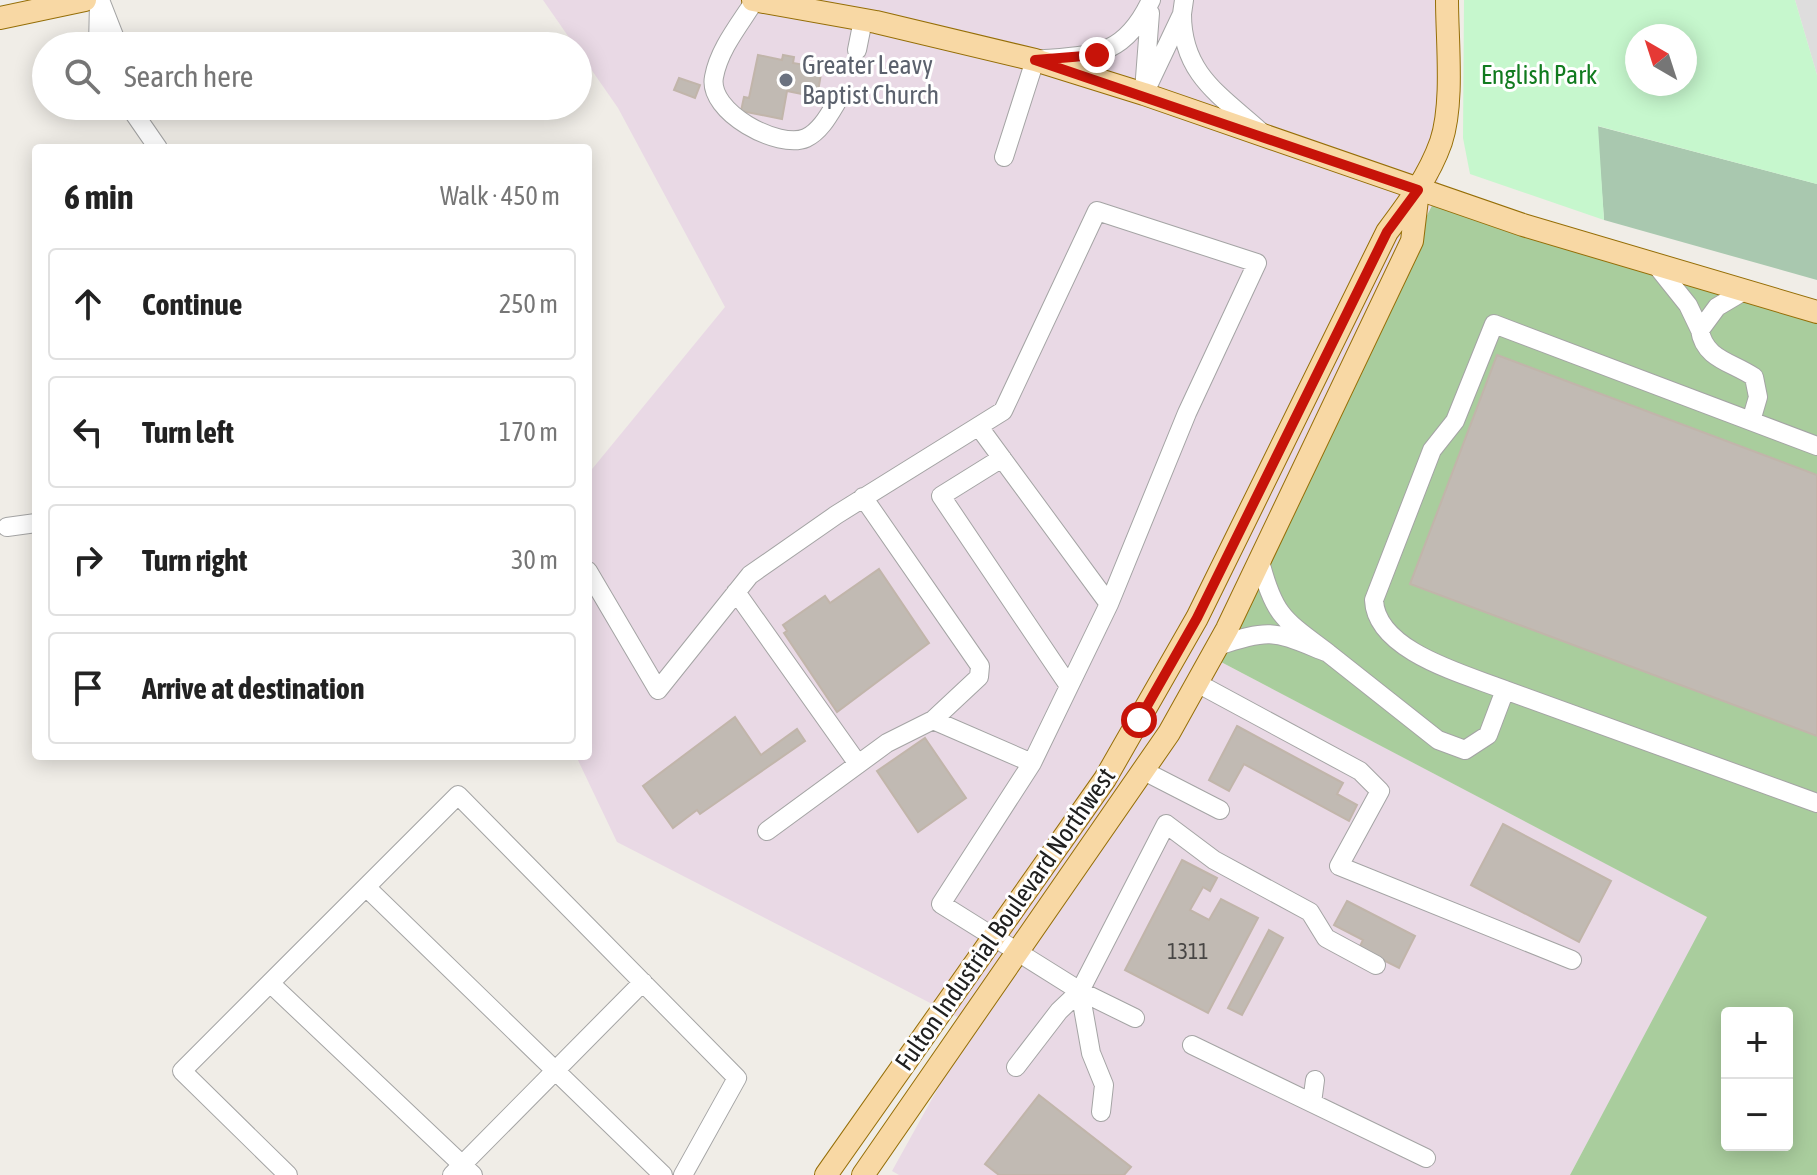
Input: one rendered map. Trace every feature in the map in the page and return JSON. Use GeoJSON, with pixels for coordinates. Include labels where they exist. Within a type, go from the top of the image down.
{"type":"FeatureCollection","features":[{"type":"Feature","properties":{"kind":"main road"},"geometry":{"type":"LineString","coordinates":[[0,18],[85,0]]}},
{"type":"Feature","properties":{"kind":"main road"},"geometry":{"type":"LineString","coordinates":[[754,0],[863,20],[1035,60],[1144,94],[1418,190],[1817,312]]}},
{"type":"Feature","properties":{"kind":"main road","name":"Fulton Industrial Boulevard Northwest"},"geometry":{"type":"LineString","coordinates":[[826,1175],[1105,779],[1197,618],[1387,232],[1418,190],[1441,140],[1447,87],[1447,0]]}},
{"type":"Feature","properties":{"kind":"main road","name":"Fulton Industrial Boulevard Northwest"},"geometry":{"type":"LineString","coordinates":[[863,1175],[1144,771],[1218,646],[1412,241],[1418,190]]}},
{"type":"Feature","properties":{"kind":"street"},"geometry":{"type":"LineString","coordinates":[[98,32],[99,0]]}},
{"type":"Feature","properties":{"kind":"street"},"geometry":{"type":"LineString","coordinates":[[99,0],[112,32]]}},
{"type":"Feature","properties":{"kind":"street"},"geometry":{"type":"LineString","coordinates":[[754,0],[720,44],[709,76],[728,114],[765,132],[792,140],[805,139],[816,132],[838,100]]}},
{"type":"Feature","properties":{"kind":"street"},"geometry":{"type":"LineString","coordinates":[[1004,157],[1035,60],[1109,51],[1133,32],[1151,0]]}},
{"type":"Feature","properties":{"kind":"street"},"geometry":{"type":"LineString","coordinates":[[1144,94],[1144,59],[1151,0]]}},
{"type":"Feature","properties":{"kind":"street"},"geometry":{"type":"LineString","coordinates":[[1144,94],[1183,7]]}},
{"type":"Feature","properties":{"kind":"street"},"geometry":{"type":"LineString","coordinates":[[1183,7],[1184,47],[1193,67],[1264,135]]}},
{"type":"Feature","properties":{"kind":"street"},"geometry":{"type":"LineString","coordinates":[[857,50],[863,20]]}},
{"type":"Feature","properties":{"kind":"street"},"geometry":{"type":"LineString","coordinates":[[139,120],[155,144]]}},
{"type":"Feature","properties":{"kind":"street"},"geometry":{"type":"LineString","coordinates":[[592,578],[658,690],[750,575],[863,497],[1003,411],[1097,211],[1257,263],[1187,413],[1109,604],[1032,763],[941,904],[1080,991],[1135,1018]]}},
{"type":"Feature","properties":{"kind":"street"},"geometry":{"type":"LineString","coordinates":[[1656,265],[1688,305],[1702,342],[1713,356],[1754,377],[1758,397],[1751,421]]}},
{"type":"Feature","properties":{"kind":"street"},"geometry":{"type":"LineString","coordinates":[[1700,330],[1717,307],[1744,291]]}},
{"type":"Feature","properties":{"kind":"street"},"geometry":{"type":"LineString","coordinates":[[1817,446],[1494,324],[1455,421],[1432,450],[1374,600],[1375,617],[1388,634],[1431,661],[1817,803]]}},
{"type":"Feature","properties":{"kind":"street"},"geometry":{"type":"LineString","coordinates":[[979,427],[1109,604]]}},
{"type":"Feature","properties":{"kind":"street"},"geometry":{"type":"LineString","coordinates":[[1002,458],[941,496],[1069,686]]}},
{"type":"Feature","properties":{"kind":"street"},"geometry":{"type":"LineString","coordinates":[[767,831],[887,743],[933,720],[979,677],[980,666],[863,497]]}},
{"type":"Feature","properties":{"kind":"street"},"geometry":{"type":"LineString","coordinates":[[7,527],[32,524]]}},
{"type":"Feature","properties":{"kind":"street"},"geometry":{"type":"LineString","coordinates":[[1260,561],[1269,597],[1282,618],[1438,740],[1465,750],[1488,735],[1505,690]]}},
{"type":"Feature","properties":{"kind":"street"},"geometry":{"type":"LineString","coordinates":[[736,592],[858,764]]}},
{"type":"Feature","properties":{"kind":"street"},"geometry":{"type":"LineString","coordinates":[[1218,646],[1251,635],[1274,632],[1328,653]]}},
{"type":"Feature","properties":{"kind":"street"},"geometry":{"type":"LineString","coordinates":[[1197,683],[1360,771],[1380,791],[1339,866],[1572,960]]}},
{"type":"Feature","properties":{"kind":"street"},"geometry":{"type":"LineString","coordinates":[[933,720],[1032,763]]}},
{"type":"Feature","properties":{"kind":"street"},"geometry":{"type":"LineString","coordinates":[[1144,771],[1220,810]]}},
{"type":"Feature","properties":{"kind":"street"},"geometry":{"type":"LineString","coordinates":[[288,1175],[182,1071],[458,795],[737,1078],[683,1175]]}},
{"type":"Feature","properties":{"kind":"street"},"geometry":{"type":"LineString","coordinates":[[1016,1067],[1059,1011],[1080,991],[1166,824],[1214,860],[1310,912],[1326,938],[1376,965]]}},
{"type":"Feature","properties":{"kind":"street"},"geometry":{"type":"LineString","coordinates":[[366,887],[663,1175]]}},
{"type":"Feature","properties":{"kind":"street"},"geometry":{"type":"LineString","coordinates":[[270,983],[462,1171],[554,1069],[643,982]]}},
{"type":"Feature","properties":{"kind":"street"},"geometry":{"type":"LineString","coordinates":[[1080,991],[1091,1053],[1104,1085],[1101,1112]]}},
{"type":"Feature","properties":{"kind":"street"},"geometry":{"type":"LineString","coordinates":[[1192,1045],[1233,1057],[1312,1103],[1426,1158]]}},
{"type":"Feature","properties":{"kind":"street"},"geometry":{"type":"LineString","coordinates":[[1312,1103],[1315,1080]]}},
{"type":"Feature","properties":{"kind":"shaded area"},"geometry":{"type":"Polygon","coordinates":[[[543,0],[1444,0],[1438,194],[1202,652],[1708,917],[1570,1175],[899,1175],[892,1171],[973,1025],[617,842],[578,760],[592,760],[592,469],[725,307],[618,108],[592,71],[592,32],[565,32],[543,0]]]}},
{"type":"Feature","properties":{"kind":"shaded area"},"geometry":{"type":"Polygon","coordinates":[[[1795,0],[1817,0],[1817,75],[1795,0]]]}},
{"type":"Feature","properties":{"kind":"green space","name":"English Park"},"geometry":{"type":"Polygon","coordinates":[[[1464,0],[1795,0],[1817,75],[1817,184],[1598,126],[1604,220],[1470,174],[1463,138],[1464,0]]]}},
{"type":"Feature","properties":{"kind":"green space"},"geometry":{"type":"Polygon","coordinates":[[[1597,126],[1817,184],[1817,280],[1604,220],[1597,126]]]}},
{"type":"Feature","properties":{"kind":"green space"},"geometry":{"type":"Polygon","coordinates":[[[1438,194],[1817,303],[1817,1175],[1570,1175],[1707,917],[1202,652],[1438,194]]]}},
{"type":"Feature","properties":{"kind":"building","name":"Greater Leavy Baptist Church"},"geometry":{"type":"Polygon","coordinates":[[[758,55],[782,60],[783,55],[794,57],[793,63],[822,68],[817,97],[787,91],[782,119],[741,111],[744,97],[749,98],[758,55]]]}},
{"type":"Feature","properties":{"kind":"building"},"geometry":{"type":"Polygon","coordinates":[[[679,78],[700,85],[695,98],[674,90],[679,78]]]}},
{"type":"Feature","properties":{"kind":"building"},"geometry":{"type":"Polygon","coordinates":[[[1497,355],[1817,475],[1817,736],[1410,584],[1497,355]]]}},
{"type":"Feature","properties":{"kind":"building"},"geometry":{"type":"Polygon","coordinates":[[[879,569],[929,643],[837,712],[784,633],[787,631],[783,625],[825,596],[830,603],[879,569]]]}},
{"type":"Feature","properties":{"kind":"building"},"geometry":{"type":"Polygon","coordinates":[[[735,717],[761,755],[797,729],[805,741],[700,814],[697,810],[673,828],[643,786],[735,717]]]}},
{"type":"Feature","properties":{"kind":"building"},"geometry":{"type":"Polygon","coordinates":[[[1237,726],[1343,783],[1337,794],[1357,805],[1349,821],[1244,764],[1229,791],[1209,780],[1237,726]]]}},
{"type":"Feature","properties":{"kind":"building"},"geometry":{"type":"Polygon","coordinates":[[[925,738],[966,798],[918,832],[877,771],[925,738]]]}},
{"type":"Feature","properties":{"kind":"building"},"geometry":{"type":"Polygon","coordinates":[[[1503,824],[1611,881],[1579,942],[1471,885],[1503,824]]]}},
{"type":"Feature","properties":{"kind":"building"},"geometry":{"type":"Polygon","coordinates":[[[1182,860],[1217,878],[1210,891],[1203,887],[1190,910],[1209,920],[1221,899],[1258,918],[1208,1013],[1125,970],[1182,860]]]}},
{"type":"Feature","properties":{"kind":"building"},"geometry":{"type":"Polygon","coordinates":[[[1347,901],[1415,936],[1399,968],[1359,948],[1363,940],[1334,925],[1347,901]]]}},
{"type":"Feature","properties":{"kind":"building"},"geometry":{"type":"Polygon","coordinates":[[[1269,930],[1283,938],[1242,1015],[1228,1008],[1269,930]]]}},
{"type":"Feature","properties":{"kind":"building"},"geometry":{"type":"Polygon","coordinates":[[[1039,1095],[1131,1167],[1124,1175],[999,1175],[985,1164],[1039,1095]]]}},
{"type":"Feature","properties":{"kind":"place","name":"Greater Leavy Baptist Church"},"geometry":{"type":"Point","coordinates":[786,80]}},
{"type":"Feature","properties":{"kind":"route"},"geometry":{"type":"LineString","coordinates":[[1097,55],[1035,60],[1144,94],[1418,190],[1387,232],[1197,618],[1139,720]]}}]}
